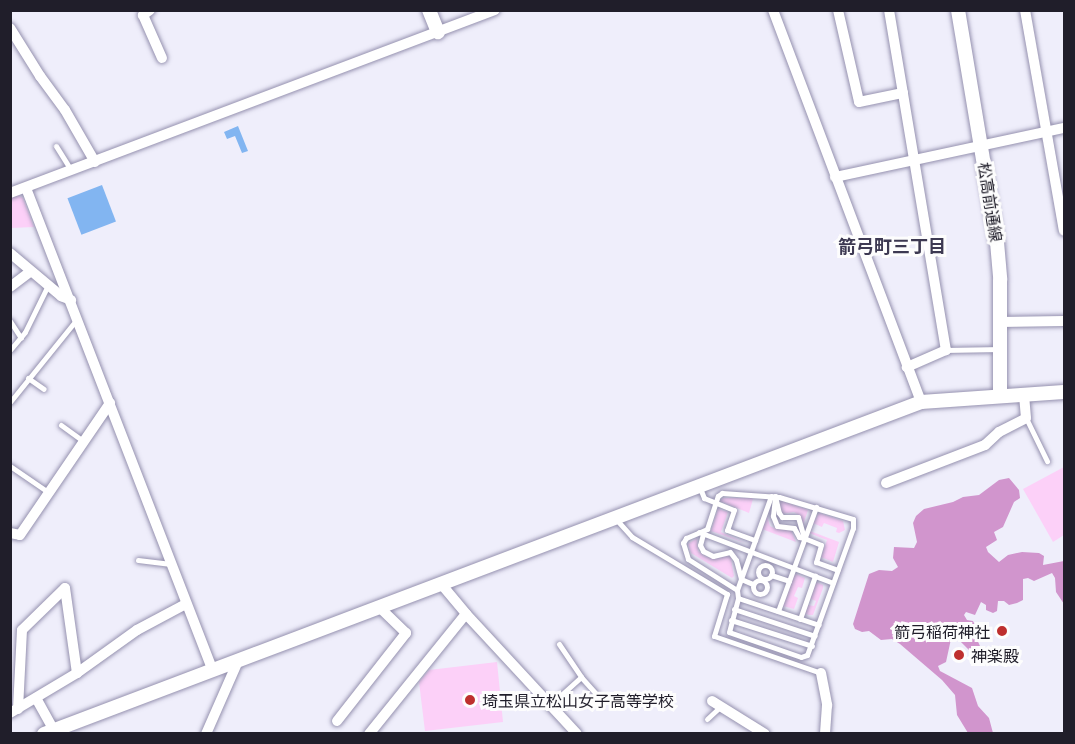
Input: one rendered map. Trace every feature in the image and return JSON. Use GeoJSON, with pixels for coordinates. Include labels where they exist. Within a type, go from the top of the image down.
{"type":"FeatureCollection","features":[{"type":"Feature","properties":{"kind":"street"},"geometry":{"type":"LineString","coordinates":[[150,10],[143,15],[162,58]]}},
{"type":"Feature","properties":{"kind":"street"},"geometry":{"type":"LineString","coordinates":[[429,10],[438,32]]}},
{"type":"Feature","properties":{"kind":"street"},"geometry":{"type":"LineString","coordinates":[[10,194],[495,10]]}},
{"type":"Feature","properties":{"kind":"street"},"geometry":{"type":"LineString","coordinates":[[773,10],[921,402]]}},
{"type":"Feature","properties":{"kind":"street"},"geometry":{"type":"LineString","coordinates":[[838,10],[859,102],[903,93]]}},
{"type":"Feature","properties":{"kind":"street"},"geometry":{"type":"LineString","coordinates":[[888,10],[946,350],[907,367]]}},
{"type":"Feature","properties":{"kind":"street","name":"松高前通線"},"geometry":{"type":"LineString","coordinates":[[958,10],[998,242],[1000,396]]}},
{"type":"Feature","properties":{"kind":"street"},"geometry":{"type":"LineString","coordinates":[[1025,10],[1065,231]]}},
{"type":"Feature","properties":{"kind":"street"},"geometry":{"type":"LineString","coordinates":[[10,28],[40,76],[65,110],[95,162]]}},
{"type":"Feature","properties":{"kind":"street"},"geometry":{"type":"LineString","coordinates":[[835,177],[1065,128]]}},
{"type":"Feature","properties":{"kind":"street"},"geometry":{"type":"LineString","coordinates":[[26,188],[78,317],[213,671]]}},
{"type":"Feature","properties":{"kind":"street"},"geometry":{"type":"LineString","coordinates":[[10,253],[48,285],[71,300]]}},
{"type":"Feature","properties":{"kind":"street"},"geometry":{"type":"LineString","coordinates":[[10,287],[31,271]]}},
{"type":"Feature","properties":{"kind":"street"},"geometry":{"type":"LineString","coordinates":[[1000,322],[1065,321]]}},
{"type":"Feature","properties":{"kind":"street"},"geometry":{"type":"LineString","coordinates":[[36,698],[49,732],[442,585],[614,516],[921,402],[1065,392]]}},
{"type":"Feature","properties":{"kind":"street"},"geometry":{"type":"LineString","coordinates":[[886,483],[973,452],[999,432],[1026,417],[1024,394]]}},
{"type":"Feature","properties":{"kind":"street"},"geometry":{"type":"LineString","coordinates":[[10,533],[20,535],[82,440],[110,403]]}},
{"type":"Feature","properties":{"kind":"street"},"geometry":{"type":"LineString","coordinates":[[442,585],[577,734]]}},
{"type":"Feature","properties":{"kind":"street"},"geometry":{"type":"LineString","coordinates":[[14,711],[22,630],[65,588],[77,673]]}},
{"type":"Feature","properties":{"kind":"street"},"geometry":{"type":"LineString","coordinates":[[14,711],[77,673],[137,630],[186,604]]}},
{"type":"Feature","properties":{"kind":"street"},"geometry":{"type":"LineString","coordinates":[[337,721],[406,633],[380,608]]}},
{"type":"Feature","properties":{"kind":"street"},"geometry":{"type":"LineString","coordinates":[[369,734],[466,614]]}},
{"type":"Feature","properties":{"kind":"street"},"geometry":{"type":"LineString","coordinates":[[206,734],[238,661]]}},
{"type":"Feature","properties":{"kind":"street"},"geometry":{"type":"LineString","coordinates":[[820,673],[827,705],[825,734]]}},
{"type":"Feature","properties":{"kind":"street"},"geometry":{"type":"LineString","coordinates":[[716,704],[765,734]]}},
{"type":"Feature","properties":{"kind":"lane"},"geometry":{"type":"LineString","coordinates":[[56,146],[72,171]]}},
{"type":"Feature","properties":{"kind":"lane"},"geometry":{"type":"LineString","coordinates":[[10,350],[21,338],[48,285]]}},
{"type":"Feature","properties":{"kind":"lane"},"geometry":{"type":"LineString","coordinates":[[10,402],[78,317]]}},
{"type":"Feature","properties":{"kind":"lane"},"geometry":{"type":"LineString","coordinates":[[10,321],[21,338]]}},
{"type":"Feature","properties":{"kind":"lane"},"geometry":{"type":"LineString","coordinates":[[946,350],[999,349]]}},
{"type":"Feature","properties":{"kind":"lane"},"geometry":{"type":"LineString","coordinates":[[28,378],[44,389]]}},
{"type":"Feature","properties":{"kind":"lane"},"geometry":{"type":"LineString","coordinates":[[1026,417],[1047,461]]}},
{"type":"Feature","properties":{"kind":"lane"},"geometry":{"type":"LineString","coordinates":[[61,424],[82,440]]}},
{"type":"Feature","properties":{"kind":"lane"},"geometry":{"type":"LineString","coordinates":[[10,466],[48,492]]}},
{"type":"Feature","properties":{"kind":"lane"},"geometry":{"type":"LineString","coordinates":[[699,485],[704,498],[734,510],[727,530],[755,540]]}},
{"type":"Feature","properties":{"kind":"lane"},"geometry":{"type":"LineString","coordinates":[[737,590],[688,559],[683,543],[686,538],[701,533],[709,525],[715,504],[722,493],[773,496],[853,519],[853,528],[812,646],[804,657],[731,633],[728,628],[738,598],[737,590],[773,496]]}},
{"type":"Feature","properties":{"kind":"lane"},"geometry":{"type":"LineString","coordinates":[[773,496],[773,516],[777,526],[794,528],[799,537],[822,545],[816,562],[838,570]]}},
{"type":"Feature","properties":{"kind":"lane"},"geometry":{"type":"LineString","coordinates":[[773,496],[782,517],[798,517],[801,521],[804,538]]}},
{"type":"Feature","properties":{"kind":"lane"},"geometry":{"type":"LineString","coordinates":[[778,611],[816,507]]}},
{"type":"Feature","properties":{"kind":"lane"},"geometry":{"type":"LineString","coordinates":[[614,516],[632,537],[727,594],[714,636],[820,673]]}},
{"type":"Feature","properties":{"kind":"lane"},"geometry":{"type":"LineString","coordinates":[[701,533],[834,583]]}},
{"type":"Feature","properties":{"kind":"lane"},"geometry":{"type":"LineString","coordinates":[[701,533],[700,545],[703,550],[713,556],[730,552],[736,560],[741,579]]}},
{"type":"Feature","properties":{"kind":"lane"},"geometry":{"type":"LineString","coordinates":[[138,560],[171,564]]}},
{"type":"Feature","properties":{"kind":"lane"},"geometry":{"type":"LineString","coordinates":[[741,579],[753,584],[756,593],[763,594],[767,588],[757,571],[762,565],[769,566],[771,575]]}},
{"type":"Feature","properties":{"kind":"lane"},"geometry":{"type":"LineString","coordinates":[[753,584],[771,575],[789,581]]}},
{"type":"Feature","properties":{"kind":"lane"},"geometry":{"type":"LineString","coordinates":[[800,619],[814,576]]}},
{"type":"Feature","properties":{"kind":"lane"},"geometry":{"type":"LineString","coordinates":[[738,598],[819,625]]}},
{"type":"Feature","properties":{"kind":"lane"},"geometry":{"type":"LineString","coordinates":[[734,609],[815,636]]}},
{"type":"Feature","properties":{"kind":"lane"},"geometry":{"type":"LineString","coordinates":[[731,620],[812,646]]}},
{"type":"Feature","properties":{"kind":"lane"},"geometry":{"type":"LineString","coordinates":[[559,644],[581,677],[597,695]]}},
{"type":"Feature","properties":{"kind":"lane"},"geometry":{"type":"LineString","coordinates":[[550,705],[581,677]]}},
{"type":"Feature","properties":{"kind":"lane"},"geometry":{"type":"LineString","coordinates":[[707,719],[716,704]]}},
{"type":"Feature","properties":{"kind":"shaded area"},"geometry":{"type":"Polygon","coordinates":[[[18,195],[23,198],[34,227],[11,228],[10,198],[18,195]]]}},
{"type":"Feature","properties":{"kind":"shaded area"},"geometry":{"type":"Polygon","coordinates":[[[1064,467],[1064,535],[1053,542],[1023,489],[1064,467]]]}},
{"type":"Feature","properties":{"kind":"shaded area"},"geometry":{"type":"Polygon","coordinates":[[[1009,478],[1019,490],[1020,498],[1014,502],[1003,527],[994,532],[997,540],[986,547],[988,552],[999,562],[1008,555],[1022,552],[1039,553],[1044,556],[1043,565],[1064,561],[1064,604],[1056,592],[1055,578],[1052,573],[1034,581],[1028,578],[1023,579],[1023,600],[1017,603],[1009,605],[1004,601],[998,601],[997,611],[993,613],[986,610],[986,605],[981,602],[975,615],[966,612],[964,615],[967,620],[973,621],[975,625],[971,627],[965,622],[961,629],[965,632],[973,631],[980,646],[978,652],[971,652],[956,637],[951,639],[946,662],[938,666],[940,671],[972,688],[978,706],[989,718],[993,733],[968,733],[957,715],[955,695],[942,680],[900,644],[892,639],[881,640],[869,631],[862,632],[855,629],[853,624],[869,574],[879,570],[892,571],[898,567],[893,558],[894,547],[914,548],[917,542],[913,523],[916,516],[924,509],[953,502],[963,497],[979,495],[999,480],[1009,478]]]}},
{"type":"Feature","properties":{"kind":"shaded area"},"geometry":{"type":"Polygon","coordinates":[[[723,498],[752,498],[749,513],[720,501],[723,498]]]}},
{"type":"Feature","properties":{"kind":"shaded area"},"geometry":{"type":"Polygon","coordinates":[[[782,501],[808,510],[803,525],[800,516],[794,512],[781,514],[778,502],[782,501]]]}},
{"type":"Feature","properties":{"kind":"shaded area"},"geometry":{"type":"Polygon","coordinates":[[[718,509],[728,512],[721,532],[745,543],[711,531],[718,509]]]}},
{"type":"Feature","properties":{"kind":"shaded area"},"geometry":{"type":"Polygon","coordinates":[[[819,513],[843,521],[845,530],[839,533],[836,532],[837,528],[824,523],[822,527],[813,523],[819,513]]]}},
{"type":"Feature","properties":{"kind":"shaded area"},"geometry":{"type":"Polygon","coordinates":[[[767,516],[770,526],[776,529],[791,530],[796,542],[762,529],[767,516]]]}},
{"type":"Feature","properties":{"kind":"shaded area"},"geometry":{"type":"Polygon","coordinates":[[[810,531],[839,542],[833,562],[821,557],[827,540],[809,533],[810,531]]]}},
{"type":"Feature","properties":{"kind":"shaded area"},"geometry":{"type":"Polygon","coordinates":[[[697,538],[698,551],[706,557],[727,554],[731,558],[734,576],[732,578],[691,553],[688,544],[697,538]]]}},
{"type":"Feature","properties":{"kind":"shaded area"},"geometry":{"type":"Polygon","coordinates":[[[793,575],[805,578],[802,588],[798,587],[794,596],[798,598],[794,609],[783,606],[783,601],[793,575]]]}},
{"type":"Feature","properties":{"kind":"shaded area"},"geometry":{"type":"Polygon","coordinates":[[[816,582],[823,585],[823,588],[813,615],[809,615],[804,613],[807,605],[814,606],[816,601],[809,598],[816,582]]]}},
{"type":"Feature","properties":{"kind":"shaded area"},"geometry":{"type":"Polygon","coordinates":[[[497,662],[503,722],[425,731],[419,682],[429,670],[497,662]]]}},
{"type":"Feature","properties":{"kind":"water"},"geometry":{"type":"Polygon","coordinates":[[[238,126],[248,151],[242,153],[235,136],[227,139],[224,132],[238,126]]]}},
{"type":"Feature","properties":{"kind":"water"},"geometry":{"type":"Polygon","coordinates":[[[102,185],[116,221],[81,235],[67,198],[102,185]]]}},
{"type":"Feature","properties":{"kind":"place","name":"箭弓稲荷神社"},"geometry":{"type":"Point","coordinates":[1002,631]}},
{"type":"Feature","properties":{"kind":"place","name":"神楽殿"},"geometry":{"type":"Point","coordinates":[959,655]}},
{"type":"Feature","properties":{"kind":"place","name":"埼玉県立松山女子高等学校"},"geometry":{"type":"Point","coordinates":[470,700]}},
{"type":"Feature","properties":{"kind":"district","name":"箭弓町三丁目"},"geometry":{"type":"Point","coordinates":[892,246]}}]}
